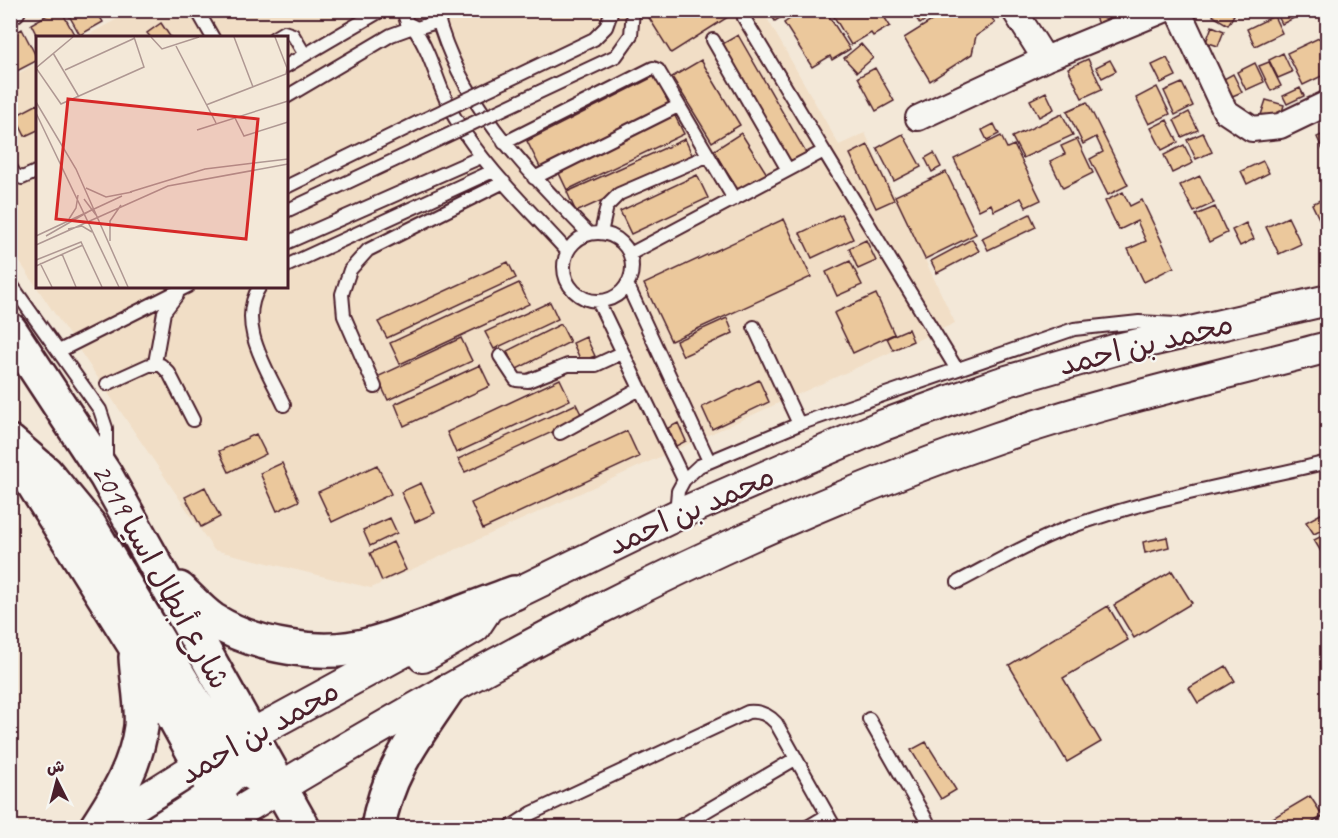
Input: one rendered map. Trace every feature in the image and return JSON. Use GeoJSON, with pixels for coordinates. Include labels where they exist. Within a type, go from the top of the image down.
{"type":"FeatureCollection","features":[{"type":"Feature","properties":{"kind":"main road","name":"شارع أبطال اسيا 2019"},"geometry":{"type":"LineString","coordinates":[[10,330],[106,476],[157,568],[232,779]]}},
{"type":"Feature","properties":{"kind":"main road"},"geometry":{"type":"LineString","coordinates":[[10,442],[46,473],[89,525],[232,779]]}},
{"type":"Feature","properties":{"kind":"main road","name":"شارع أبطال اسيا 2019"},"geometry":{"type":"LineString","coordinates":[[10,448],[135,646],[232,779],[273,791],[303,828]]}},
{"type":"Feature","properties":{"kind":"main road"},"geometry":{"type":"LineString","coordinates":[[157,568],[212,619],[251,639],[280,647],[336,649],[370,645],[501,600]]}},
{"type":"Feature","properties":{"kind":"main road"},"geometry":{"type":"LineString","coordinates":[[97,828],[127,778],[141,725],[135,646]]}},
{"type":"Feature","properties":{"kind":"main road"},"geometry":{"type":"LineString","coordinates":[[378,828],[385,796],[394,772],[446,692]]}},
{"type":"Feature","properties":{"kind":"main road"},"geometry":{"type":"LineString","coordinates":[[273,791],[284,828]]}},
{"type":"Feature","properties":{"kind":"street"},"geometry":{"type":"LineString","coordinates":[[1014,10],[1045,59]]}},
{"type":"Feature","properties":{"kind":"street"},"geometry":{"type":"LineString","coordinates":[[918,118],[1045,59],[1164,10]]}},
{"type":"Feature","properties":{"kind":"street"},"geometry":{"type":"LineString","coordinates":[[1178,10],[1225,111],[1252,129],[1280,126],[1328,103]]}},
{"type":"Feature","properties":{"kind":"street","name":"محمد بن احمد"},"geometry":{"type":"LineString","coordinates":[[501,600],[677,515],[881,426],[1000,382],[1121,348],[1328,300]]}},
{"type":"Feature","properties":{"kind":"street","name":"محمد بن احمد"},"geometry":{"type":"LineString","coordinates":[[97,828],[232,779],[273,791],[446,692],[567,627],[759,530],[875,484],[999,437],[1328,347]]}},
{"type":"Feature","properties":{"kind":"street"},"geometry":{"type":"LineString","coordinates":[[160,828],[232,779],[475,627],[501,600]]}},
{"type":"Feature","properties":{"kind":"lane"},"geometry":{"type":"LineString","coordinates":[[197,10],[212,36]]}},
{"type":"Feature","properties":{"kind":"lane"},"geometry":{"type":"LineString","coordinates":[[288,65],[382,10]]}},
{"type":"Feature","properties":{"kind":"lane"},"geometry":{"type":"LineString","coordinates":[[403,10],[404,18],[413,27],[429,53],[453,114],[481,157],[567,251]]}},
{"type":"Feature","properties":{"kind":"lane"},"geometry":{"type":"LineString","coordinates":[[288,185],[594,39],[606,27],[612,10]]}},
{"type":"Feature","properties":{"kind":"lane"},"geometry":{"type":"LineString","coordinates":[[288,210],[616,56],[631,35],[633,10]]}},
{"type":"Feature","properties":{"kind":"lane"},"geometry":{"type":"LineString","coordinates":[[743,10],[744,18],[956,368]]}},
{"type":"Feature","properties":{"kind":"lane"},"geometry":{"type":"LineString","coordinates":[[288,96],[391,35],[413,27],[426,27],[438,13]]}},
{"type":"Feature","properties":{"kind":"lane"},"geometry":{"type":"LineString","coordinates":[[438,13],[456,69],[504,143],[534,178],[595,233],[623,243],[630,254],[631,274],[620,293],[598,301],[584,298],[573,290],[565,278],[563,264],[567,251],[573,243],[595,233],[608,206],[619,194],[707,156]]}},
{"type":"Feature","properties":{"kind":"lane"},"geometry":{"type":"LineString","coordinates":[[277,36],[284,32],[292,35],[305,55]]}},
{"type":"Feature","properties":{"kind":"lane"},"geometry":{"type":"LineString","coordinates":[[713,40],[788,170]]}},
{"type":"Feature","properties":{"kind":"lane"},"geometry":{"type":"LineString","coordinates":[[504,143],[653,68],[658,70],[734,199]]}},
{"type":"Feature","properties":{"kind":"lane"},"geometry":{"type":"LineString","coordinates":[[534,178],[678,106]]}},
{"type":"Feature","properties":{"kind":"lane"},"geometry":{"type":"LineString","coordinates":[[630,254],[824,151]]}},
{"type":"Feature","properties":{"kind":"lane"},"geometry":{"type":"LineString","coordinates":[[288,242],[481,157]]}},
{"type":"Feature","properties":{"kind":"lane"},"geometry":{"type":"LineString","coordinates":[[10,167],[15,175],[22,178],[36,172]]}},
{"type":"Feature","properties":{"kind":"lane"},"geometry":{"type":"LineString","coordinates":[[288,265],[493,171]]}},
{"type":"Feature","properties":{"kind":"lane"},"geometry":{"type":"LineString","coordinates":[[375,387],[344,316],[342,294],[350,270],[368,250],[504,182]]}},
{"type":"Feature","properties":{"kind":"lane"},"geometry":{"type":"LineString","coordinates":[[10,284],[59,351],[103,418],[106,428],[106,476]]}},
{"type":"Feature","properties":{"kind":"lane"},"geometry":{"type":"LineString","coordinates":[[627,284],[709,461]]}},
{"type":"Feature","properties":{"kind":"lane"},"geometry":{"type":"LineString","coordinates":[[59,351],[186,288]]}},
{"type":"Feature","properties":{"kind":"lane"},"geometry":{"type":"LineString","coordinates":[[155,363],[164,312],[170,302],[187,288]]}},
{"type":"Feature","properties":{"kind":"lane"},"geometry":{"type":"LineString","coordinates":[[259,288],[250,311],[252,335],[284,405]]}},
{"type":"Feature","properties":{"kind":"lane"},"geometry":{"type":"LineString","coordinates":[[598,301],[684,480]]}},
{"type":"Feature","properties":{"kind":"lane"},"geometry":{"type":"LineString","coordinates":[[677,515],[678,491],[684,480],[709,461],[799,424],[956,368],[1053,335],[1106,324],[1139,322],[1204,329]]}},
{"type":"Feature","properties":{"kind":"lane"},"geometry":{"type":"LineString","coordinates":[[754,327],[799,424]]}},
{"type":"Feature","properties":{"kind":"lane"},"geometry":{"type":"LineString","coordinates":[[500,356],[516,380],[528,381],[568,365],[596,365],[606,362],[622,352]]}},
{"type":"Feature","properties":{"kind":"lane"},"geometry":{"type":"LineString","coordinates":[[1288,357],[1328,356]]}},
{"type":"Feature","properties":{"kind":"lane"},"geometry":{"type":"LineString","coordinates":[[107,384],[155,363],[161,365],[169,373],[193,420]]}},
{"type":"Feature","properties":{"kind":"lane"},"geometry":{"type":"LineString","coordinates":[[560,433],[640,389]]}},
{"type":"Feature","properties":{"kind":"lane"},"geometry":{"type":"LineString","coordinates":[[958,582],[1026,546],[1096,518],[1328,462]]}},
{"type":"Feature","properties":{"kind":"lane"},"geometry":{"type":"LineString","coordinates":[[509,828],[526,816],[748,712],[756,711],[771,717],[835,828]]}},
{"type":"Feature","properties":{"kind":"lane"},"geometry":{"type":"LineString","coordinates":[[869,719],[931,828]]}},
{"type":"Feature","properties":{"kind":"lane"},"geometry":{"type":"LineString","coordinates":[[677,828],[795,759]]}},
{"type":"Feature","properties":{"kind":"lane"},"geometry":{"type":"LineString","coordinates":[[806,828],[828,815]]}},
{"type":"Feature","properties":{"kind":"shaded area"},"geometry":{"type":"Polygon","coordinates":[[[134,10],[763,11],[839,145],[865,133],[955,323],[371,588],[214,550],[37,288],[288,288],[288,36],[86,36],[134,10]]]}},
{"type":"Feature","properties":{"kind":"shaded area"},"geometry":{"type":"Polygon","coordinates":[[[36,64],[36,286],[11,249],[10,78],[36,64]]]}},
{"type":"Feature","properties":{"kind":"building"},"geometry":{"type":"Polygon","coordinates":[[[56,10],[61,10],[75,36],[37,36],[31,24],[56,10]]]}},
{"type":"Feature","properties":{"kind":"building"},"geometry":{"type":"Polygon","coordinates":[[[66,10],[96,10],[103,22],[80,35],[66,10]]]}},
{"type":"Feature","properties":{"kind":"building"},"geometry":{"type":"Polygon","coordinates":[[[650,10],[739,10],[671,53],[646,13],[650,10]]]}},
{"type":"Feature","properties":{"kind":"building"},"geometry":{"type":"Polygon","coordinates":[[[768,10],[784,10],[786,14],[775,21],[768,10]]]}},
{"type":"Feature","properties":{"kind":"building"},"geometry":{"type":"Polygon","coordinates":[[[803,10],[825,10],[850,49],[832,60],[830,56],[812,67],[784,23],[803,10]]]}},
{"type":"Feature","properties":{"kind":"building"},"geometry":{"type":"Polygon","coordinates":[[[830,10],[880,10],[890,26],[873,36],[871,33],[851,45],[830,10]]]}},
{"type":"Feature","properties":{"kind":"building"},"geometry":{"type":"Polygon","coordinates":[[[911,10],[939,10],[920,24],[911,10]]]}},
{"type":"Feature","properties":{"kind":"building"},"geometry":{"type":"Polygon","coordinates":[[[949,10],[987,10],[995,23],[976,36],[972,54],[930,81],[904,38],[949,10]]]}},
{"type":"Feature","properties":{"kind":"building"},"geometry":{"type":"Polygon","coordinates":[[[1109,10],[1136,10],[1101,31],[1095,17],[1109,10]]]}},
{"type":"Feature","properties":{"kind":"building"},"geometry":{"type":"Polygon","coordinates":[[[1216,10],[1225,10],[1234,15],[1228,25],[1213,16],[1216,10]]]}},
{"type":"Feature","properties":{"kind":"building"},"geometry":{"type":"Polygon","coordinates":[[[1275,10],[1310,10],[1282,24],[1275,10]]]}},
{"type":"Feature","properties":{"kind":"building"},"geometry":{"type":"Polygon","coordinates":[[[1274,16],[1282,33],[1255,46],[1247,29],[1274,16]]]}},
{"type":"Feature","properties":{"kind":"building"},"geometry":{"type":"Polygon","coordinates":[[[161,23],[170,36],[149,36],[147,33],[161,23]]]}},
{"type":"Feature","properties":{"kind":"building"},"geometry":{"type":"Polygon","coordinates":[[[1212,26],[1224,31],[1218,46],[1206,42],[1212,26]]]}},
{"type":"Feature","properties":{"kind":"building"},"geometry":{"type":"Polygon","coordinates":[[[22,29],[36,56],[36,61],[11,74],[10,36],[22,29]]]}},
{"type":"Feature","properties":{"kind":"building"},"geometry":{"type":"Polygon","coordinates":[[[738,35],[806,153],[787,163],[719,46],[738,35]]]}},
{"type":"Feature","properties":{"kind":"building"},"geometry":{"type":"Polygon","coordinates":[[[1323,36],[1328,46],[1328,73],[1303,85],[1287,53],[1323,36]]]}},
{"type":"Feature","properties":{"kind":"building"},"geometry":{"type":"Polygon","coordinates":[[[861,44],[873,58],[857,72],[844,58],[861,44]]]}},
{"type":"Feature","properties":{"kind":"building"},"geometry":{"type":"Polygon","coordinates":[[[1283,53],[1292,72],[1278,78],[1269,60],[1283,53]]]}},
{"type":"Feature","properties":{"kind":"building"},"geometry":{"type":"Polygon","coordinates":[[[1167,58],[1176,76],[1161,83],[1152,65],[1167,58]]]}},
{"type":"Feature","properties":{"kind":"building"},"geometry":{"type":"Polygon","coordinates":[[[1088,59],[1102,89],[1082,98],[1068,68],[1088,59]]]}},
{"type":"Feature","properties":{"kind":"building"},"geometry":{"type":"Polygon","coordinates":[[[701,60],[740,125],[712,142],[672,77],[701,60]]]}},
{"type":"Feature","properties":{"kind":"building"},"geometry":{"type":"Polygon","coordinates":[[[1110,60],[1116,71],[1102,78],[1096,67],[1110,60]]]}},
{"type":"Feature","properties":{"kind":"building"},"geometry":{"type":"Polygon","coordinates":[[[1269,62],[1281,86],[1271,91],[1259,66],[1269,62]]]}},
{"type":"Feature","properties":{"kind":"building"},"geometry":{"type":"Polygon","coordinates":[[[1255,63],[1264,82],[1246,90],[1237,72],[1255,63]]]}},
{"type":"Feature","properties":{"kind":"building"},"geometry":{"type":"Polygon","coordinates":[[[875,68],[894,101],[876,111],[858,77],[875,68]]]}},
{"type":"Feature","properties":{"kind":"building"},"geometry":{"type":"Polygon","coordinates":[[[1233,74],[1242,92],[1230,97],[1222,80],[1233,74]]]}},
{"type":"Feature","properties":{"kind":"building"},"geometry":{"type":"Polygon","coordinates":[[[655,76],[670,106],[542,171],[527,141],[655,76]]]}},
{"type":"Feature","properties":{"kind":"building"},"geometry":{"type":"Polygon","coordinates":[[[1182,83],[1193,106],[1175,115],[1164,91],[1182,83]]]}},
{"type":"Feature","properties":{"kind":"building"},"geometry":{"type":"Polygon","coordinates":[[[1157,87],[1170,114],[1149,124],[1136,98],[1157,87]]]}},
{"type":"Feature","properties":{"kind":"building"},"geometry":{"type":"Polygon","coordinates":[[[1300,88],[1304,96],[1287,104],[1283,96],[1300,88]]]}},
{"type":"Feature","properties":{"kind":"building"},"geometry":{"type":"Polygon","coordinates":[[[1046,92],[1054,109],[1039,117],[1030,100],[1046,92]]]}},
{"type":"Feature","properties":{"kind":"building"},"geometry":{"type":"Polygon","coordinates":[[[1266,100],[1284,105],[1280,119],[1261,115],[1266,100]]]}},
{"type":"Feature","properties":{"kind":"building"},"geometry":{"type":"Polygon","coordinates":[[[1087,102],[1128,185],[1108,195],[1090,159],[1103,152],[1096,137],[1083,144],[1067,111],[1087,102]]]}},
{"type":"Feature","properties":{"kind":"building"},"geometry":{"type":"Polygon","coordinates":[[[36,105],[36,131],[25,136],[15,116],[36,105]]]}},
{"type":"Feature","properties":{"kind":"building"},"geometry":{"type":"Polygon","coordinates":[[[1189,112],[1198,130],[1182,137],[1174,120],[1189,112]]]}},
{"type":"Feature","properties":{"kind":"building"},"geometry":{"type":"Polygon","coordinates":[[[674,114],[684,134],[567,190],[557,169],[674,114]]]}},
{"type":"Feature","properties":{"kind":"building"},"geometry":{"type":"Polygon","coordinates":[[[1062,114],[1073,135],[1023,158],[1012,137],[1062,114]]]}},
{"type":"Feature","properties":{"kind":"building"},"geometry":{"type":"Polygon","coordinates":[[[1167,120],[1178,142],[1162,150],[1151,128],[1167,120]]]}},
{"type":"Feature","properties":{"kind":"building"},"geometry":{"type":"Polygon","coordinates":[[[994,124],[999,134],[987,140],[982,130],[994,124]]]}},
{"type":"Feature","properties":{"kind":"building"},"geometry":{"type":"Polygon","coordinates":[[[1328,132],[1328,148],[1323,150],[1317,137],[1328,132]]]}},
{"type":"Feature","properties":{"kind":"building"},"geometry":{"type":"Polygon","coordinates":[[[741,133],[767,174],[739,191],[713,151],[741,133]]]}},
{"type":"Feature","properties":{"kind":"building"},"geometry":{"type":"Polygon","coordinates":[[[1203,133],[1212,152],[1196,159],[1187,140],[1203,133]]]}},
{"type":"Feature","properties":{"kind":"building"},"geometry":{"type":"Polygon","coordinates":[[[903,134],[921,167],[894,181],[877,148],[903,134]]]}},
{"type":"Feature","properties":{"kind":"building"},"geometry":{"type":"Polygon","coordinates":[[[1001,136],[1007,148],[1014,145],[1041,200],[1026,207],[1021,198],[994,211],[991,204],[979,210],[954,159],[1001,136]]]}},
{"type":"Feature","properties":{"kind":"building"},"geometry":{"type":"Polygon","coordinates":[[[685,139],[694,159],[576,212],[567,192],[685,139]]]}},
{"type":"Feature","properties":{"kind":"building"},"geometry":{"type":"Polygon","coordinates":[[[1077,139],[1093,173],[1063,188],[1050,161],[1065,154],[1061,146],[1077,139]]]}},
{"type":"Feature","properties":{"kind":"building"},"geometry":{"type":"Polygon","coordinates":[[[868,145],[894,200],[876,208],[850,154],[868,145]]]}},
{"type":"Feature","properties":{"kind":"building"},"geometry":{"type":"Polygon","coordinates":[[[1184,145],[1193,163],[1172,173],[1164,155],[1184,145]]]}},
{"type":"Feature","properties":{"kind":"building"},"geometry":{"type":"Polygon","coordinates":[[[934,153],[941,167],[932,172],[925,158],[934,153]]]}},
{"type":"Feature","properties":{"kind":"building"},"geometry":{"type":"Polygon","coordinates":[[[1263,161],[1269,173],[1247,184],[1241,171],[1263,161]]]}},
{"type":"Feature","properties":{"kind":"building"},"geometry":{"type":"Polygon","coordinates":[[[946,172],[976,234],[925,259],[895,196],[946,172]]]}},
{"type":"Feature","properties":{"kind":"building"},"geometry":{"type":"Polygon","coordinates":[[[697,175],[708,198],[631,234],[620,211],[697,175]]]}},
{"type":"Feature","properties":{"kind":"building"},"geometry":{"type":"Polygon","coordinates":[[[1200,176],[1214,203],[1194,212],[1180,185],[1200,176]]]}},
{"type":"Feature","properties":{"kind":"building"},"geometry":{"type":"Polygon","coordinates":[[[1123,192],[1130,206],[1142,200],[1174,267],[1144,282],[1128,249],[1146,241],[1137,221],[1119,230],[1105,201],[1123,192]]]}},
{"type":"Feature","properties":{"kind":"building"},"geometry":{"type":"Polygon","coordinates":[[[1328,196],[1328,230],[1325,231],[1312,204],[1328,196]]]}},
{"type":"Feature","properties":{"kind":"building"},"geometry":{"type":"Polygon","coordinates":[[[1215,207],[1227,233],[1209,242],[1196,215],[1215,207]]]}},
{"type":"Feature","properties":{"kind":"building"},"geometry":{"type":"Polygon","coordinates":[[[841,214],[853,239],[812,258],[800,233],[841,214]]]}},
{"type":"Feature","properties":{"kind":"building"},"geometry":{"type":"Polygon","coordinates":[[[1030,214],[1036,227],[988,250],[982,238],[1030,214]]]}},
{"type":"Feature","properties":{"kind":"building"},"geometry":{"type":"Polygon","coordinates":[[[1288,217],[1301,244],[1279,254],[1266,227],[1288,217]]]}},
{"type":"Feature","properties":{"kind":"building"},"geometry":{"type":"Polygon","coordinates":[[[784,219],[811,277],[671,341],[644,284],[784,219]]]}},
{"type":"Feature","properties":{"kind":"building"},"geometry":{"type":"Polygon","coordinates":[[[1246,223],[1254,239],[1240,246],[1232,230],[1246,223]]]}},
{"type":"Feature","properties":{"kind":"building"},"geometry":{"type":"Polygon","coordinates":[[[972,239],[979,251],[937,273],[931,261],[972,239]]]}},
{"type":"Feature","properties":{"kind":"building"},"geometry":{"type":"Polygon","coordinates":[[[866,240],[876,261],[858,269],[849,248],[866,240]]]}},
{"type":"Feature","properties":{"kind":"building"},"geometry":{"type":"Polygon","coordinates":[[[850,261],[862,285],[837,296],[826,272],[850,261]]]}},
{"type":"Feature","properties":{"kind":"building"},"geometry":{"type":"Polygon","coordinates":[[[508,262],[516,278],[387,338],[378,322],[508,262]]]}},
{"type":"Feature","properties":{"kind":"building"},"geometry":{"type":"Polygon","coordinates":[[[519,283],[529,304],[400,364],[390,343],[519,283]]]}},
{"type":"Feature","properties":{"kind":"building"},"geometry":{"type":"Polygon","coordinates":[[[876,294],[894,334],[853,353],[834,313],[876,294]]]}},
{"type":"Feature","properties":{"kind":"building"},"geometry":{"type":"Polygon","coordinates":[[[550,302],[558,319],[494,349],[485,332],[550,302]]]}},
{"type":"Feature","properties":{"kind":"building"},"geometry":{"type":"Polygon","coordinates":[[[727,318],[733,333],[683,356],[676,341],[727,318]]]}},
{"type":"Feature","properties":{"kind":"building"},"geometry":{"type":"Polygon","coordinates":[[[561,324],[570,342],[515,370],[507,351],[561,324]]]}},
{"type":"Feature","properties":{"kind":"building"},"geometry":{"type":"Polygon","coordinates":[[[908,329],[913,341],[893,350],[887,338],[908,329]]]}},
{"type":"Feature","properties":{"kind":"building"},"geometry":{"type":"Polygon","coordinates":[[[586,337],[595,356],[581,361],[573,343],[586,337]]]}},
{"type":"Feature","properties":{"kind":"building"},"geometry":{"type":"Polygon","coordinates":[[[461,338],[472,361],[388,400],[377,377],[461,338]]]}},
{"type":"Feature","properties":{"kind":"building"},"geometry":{"type":"Polygon","coordinates":[[[480,365],[490,386],[404,426],[395,404],[480,365]]]}},
{"type":"Feature","properties":{"kind":"building"},"geometry":{"type":"Polygon","coordinates":[[[560,379],[570,400],[456,453],[447,432],[560,379]]]}},
{"type":"Feature","properties":{"kind":"building"},"geometry":{"type":"Polygon","coordinates":[[[759,380],[769,402],[712,429],[702,407],[759,380]]]}},
{"type":"Feature","properties":{"kind":"building"},"geometry":{"type":"Polygon","coordinates":[[[576,404],[583,418],[465,472],[458,459],[576,404]]]}},
{"type":"Feature","properties":{"kind":"building"},"geometry":{"type":"Polygon","coordinates":[[[678,423],[686,441],[676,446],[668,428],[678,423]]]}},
{"type":"Feature","properties":{"kind":"building"},"geometry":{"type":"Polygon","coordinates":[[[627,431],[639,457],[483,529],[471,503],[627,431]]]}},
{"type":"Feature","properties":{"kind":"building"},"geometry":{"type":"Polygon","coordinates":[[[256,434],[266,454],[229,472],[219,451],[256,434]]]}},
{"type":"Feature","properties":{"kind":"building"},"geometry":{"type":"Polygon","coordinates":[[[282,463],[299,501],[277,511],[260,473],[282,463]]]}},
{"type":"Feature","properties":{"kind":"building"},"geometry":{"type":"Polygon","coordinates":[[[377,465],[391,494],[332,522],[318,492],[377,465]]]}},
{"type":"Feature","properties":{"kind":"building"},"geometry":{"type":"Polygon","coordinates":[[[421,483],[435,513],[415,522],[401,492],[421,483]]]}},
{"type":"Feature","properties":{"kind":"building"},"geometry":{"type":"Polygon","coordinates":[[[205,487],[220,517],[201,527],[185,497],[205,487]]]}},
{"type":"Feature","properties":{"kind":"building"},"geometry":{"type":"Polygon","coordinates":[[[1328,510],[1328,527],[1314,534],[1306,522],[1328,510]]]}},
{"type":"Feature","properties":{"kind":"building"},"geometry":{"type":"Polygon","coordinates":[[[390,518],[397,533],[370,546],[363,530],[390,518]]]}},
{"type":"Feature","properties":{"kind":"building"},"geometry":{"type":"Polygon","coordinates":[[[1328,533],[1328,563],[1314,540],[1328,533]]]}},
{"type":"Feature","properties":{"kind":"building"},"geometry":{"type":"Polygon","coordinates":[[[1167,537],[1169,547],[1145,553],[1143,542],[1167,537]]]}},
{"type":"Feature","properties":{"kind":"building"},"geometry":{"type":"Polygon","coordinates":[[[393,542],[406,570],[382,581],[370,553],[393,542]]]}},
{"type":"Feature","properties":{"kind":"building"},"geometry":{"type":"Polygon","coordinates":[[[1172,571],[1192,603],[1134,638],[1114,605],[1172,571]]]}},
{"type":"Feature","properties":{"kind":"building"},"geometry":{"type":"Polygon","coordinates":[[[1108,606],[1128,640],[1063,678],[1101,742],[1067,762],[1009,665],[1108,606]]]}},
{"type":"Feature","properties":{"kind":"building"},"geometry":{"type":"Polygon","coordinates":[[[1226,666],[1235,681],[1198,703],[1189,688],[1226,666]]]}},
{"type":"Feature","properties":{"kind":"building"},"geometry":{"type":"Polygon","coordinates":[[[926,742],[956,790],[941,799],[911,750],[926,742]]]}},
{"type":"Feature","properties":{"kind":"building"},"geometry":{"type":"Polygon","coordinates":[[[1310,796],[1323,816],[1304,828],[1256,828],[1310,796]]]}}]}
